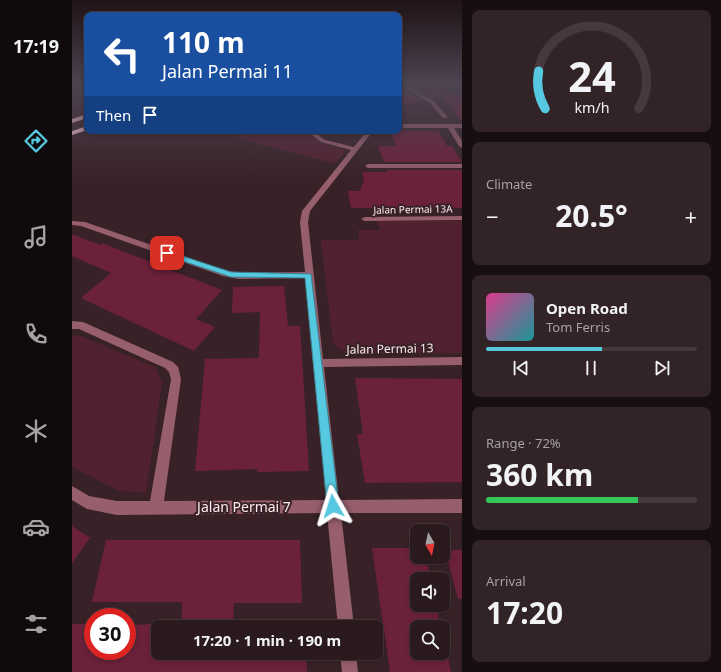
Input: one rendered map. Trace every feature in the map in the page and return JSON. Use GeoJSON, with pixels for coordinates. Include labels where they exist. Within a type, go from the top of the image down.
{"type":"FeatureCollection","features":[{"type":"Feature","properties":{"kind":"highway"},"geometry":{"type":"LineString","coordinates":[[72,121],[84,117]]}},
{"type":"Feature","properties":{"kind":"highway"},"geometry":{"type":"LineString","coordinates":[[72,133],[84,129]]}},
{"type":"Feature","properties":{"kind":"street"},"geometry":{"type":"LineString","coordinates":[[402,126],[462,126]]}},
{"type":"Feature","properties":{"kind":"street"},"geometry":{"type":"LineString","coordinates":[[450,126],[462,146]]}},
{"type":"Feature","properties":{"kind":"street"},"geometry":{"type":"LineString","coordinates":[[314,134],[328,143],[355,149]]}},
{"type":"Feature","properties":{"kind":"street"},"geometry":{"type":"LineString","coordinates":[[345,620],[308,276],[304,216],[306,211],[368,134]]}},
{"type":"Feature","properties":{"kind":"street"},"geometry":{"type":"LineString","coordinates":[[368,166],[462,166]]}},
{"type":"Feature","properties":{"kind":"street","name":"Jalan Permai 13A"},"geometry":{"type":"LineString","coordinates":[[365,219],[462,218]]}},
{"type":"Feature","properties":{"kind":"street"},"geometry":{"type":"LineString","coordinates":[[72,224],[82,224],[223,273],[239,276],[308,276]]}},
{"type":"Feature","properties":{"kind":"street"},"geometry":{"type":"LineString","coordinates":[[72,325],[80,325],[87,328],[169,365],[174,370],[176,379],[156,507]]}},
{"type":"Feature","properties":{"kind":"street","name":"Jalan Permai 13"},"geometry":{"type":"LineString","coordinates":[[318,364],[462,361]]}},
{"type":"Feature","properties":{"kind":"street","name":"Jalan Permai 7"},"geometry":{"type":"LineString","coordinates":[[72,493],[87,502],[117,508],[462,506]]}},
{"type":"Feature","properties":{"kind":"street"},"geometry":{"type":"LineString","coordinates":[[349,660],[350,672]]}},
{"type":"Feature","properties":{"kind":"shaded area"},"geometry":{"type":"Polygon","coordinates":[[[238,134],[310,134],[322,144],[346,151],[335,164],[235,137],[238,134]]]}},
{"type":"Feature","properties":{"kind":"shaded area"},"geometry":{"type":"Polygon","coordinates":[[[377,221],[462,221],[462,353],[346,354],[333,343],[321,240],[359,240],[358,230],[380,230],[377,221]]]}},
{"type":"Feature","properties":{"kind":"shaded area"},"geometry":{"type":"Polygon","coordinates":[[[78,335],[155,367],[162,383],[146,493],[119,491],[72,467],[72,337],[78,335]]]}},
{"type":"Feature","properties":{"kind":"building"},"geometry":{"type":"Polygon","coordinates":[[[457,115],[462,115],[462,122],[457,115]]]}},
{"type":"Feature","properties":{"kind":"building"},"geometry":{"type":"Polygon","coordinates":[[[402,131],[438,131],[447,146],[452,146],[462,162],[384,162],[378,146],[396,146],[391,134],[402,134],[402,131]]]}},
{"type":"Feature","properties":{"kind":"building"},"geometry":{"type":"Polygon","coordinates":[[[386,170],[462,170],[462,208],[351,208],[348,191],[360,191],[364,180],[362,172],[387,172],[386,170]]]}},
{"type":"Feature","properties":{"kind":"building"},"geometry":{"type":"Polygon","coordinates":[[[72,234],[100,245],[102,243],[222,290],[196,319],[215,327],[194,351],[81,298],[111,273],[72,256],[72,234]]]}},
{"type":"Feature","properties":{"kind":"building"},"geometry":{"type":"Polygon","coordinates":[[[284,286],[288,326],[300,326],[309,471],[257,472],[257,469],[195,471],[205,359],[259,358],[260,312],[232,313],[233,287],[284,286]]]}},
{"type":"Feature","properties":{"kind":"building"},"geometry":{"type":"Polygon","coordinates":[[[355,378],[462,379],[462,482],[365,483],[357,434],[363,434],[355,378]]]}},
{"type":"Feature","properties":{"kind":"building"},"geometry":{"type":"Polygon","coordinates":[[[72,526],[90,538],[72,563],[72,526]]]}},
{"type":"Feature","properties":{"kind":"building"},"geometry":{"type":"Polygon","coordinates":[[[106,540],[300,540],[302,603],[234,603],[233,620],[182,620],[182,602],[92,602],[106,540]]]}},
{"type":"Feature","properties":{"kind":"building"},"geometry":{"type":"Polygon","coordinates":[[[372,548],[410,548],[410,564],[428,564],[429,572],[410,572],[410,612],[438,612],[439,620],[410,620],[410,660],[448,660],[451,672],[390,672],[372,548]]]}},
{"type":"Feature","properties":{"kind":"building"},"geometry":{"type":"Polygon","coordinates":[[[450,550],[462,550],[462,599],[458,599],[449,564],[450,564],[450,550]]]}},
{"type":"Feature","properties":{"kind":"building"},"geometry":{"type":"Polygon","coordinates":[[[72,624],[84,624],[84,660],[136,660],[136,625],[151,624],[151,660],[306,660],[307,672],[72,672],[72,624]]]}},
{"type":"Feature","properties":{"kind":"route"},"geometry":{"type":"LineString","coordinates":[[167,253],[223,273],[239,276],[308,276],[333,506]]}}]}
